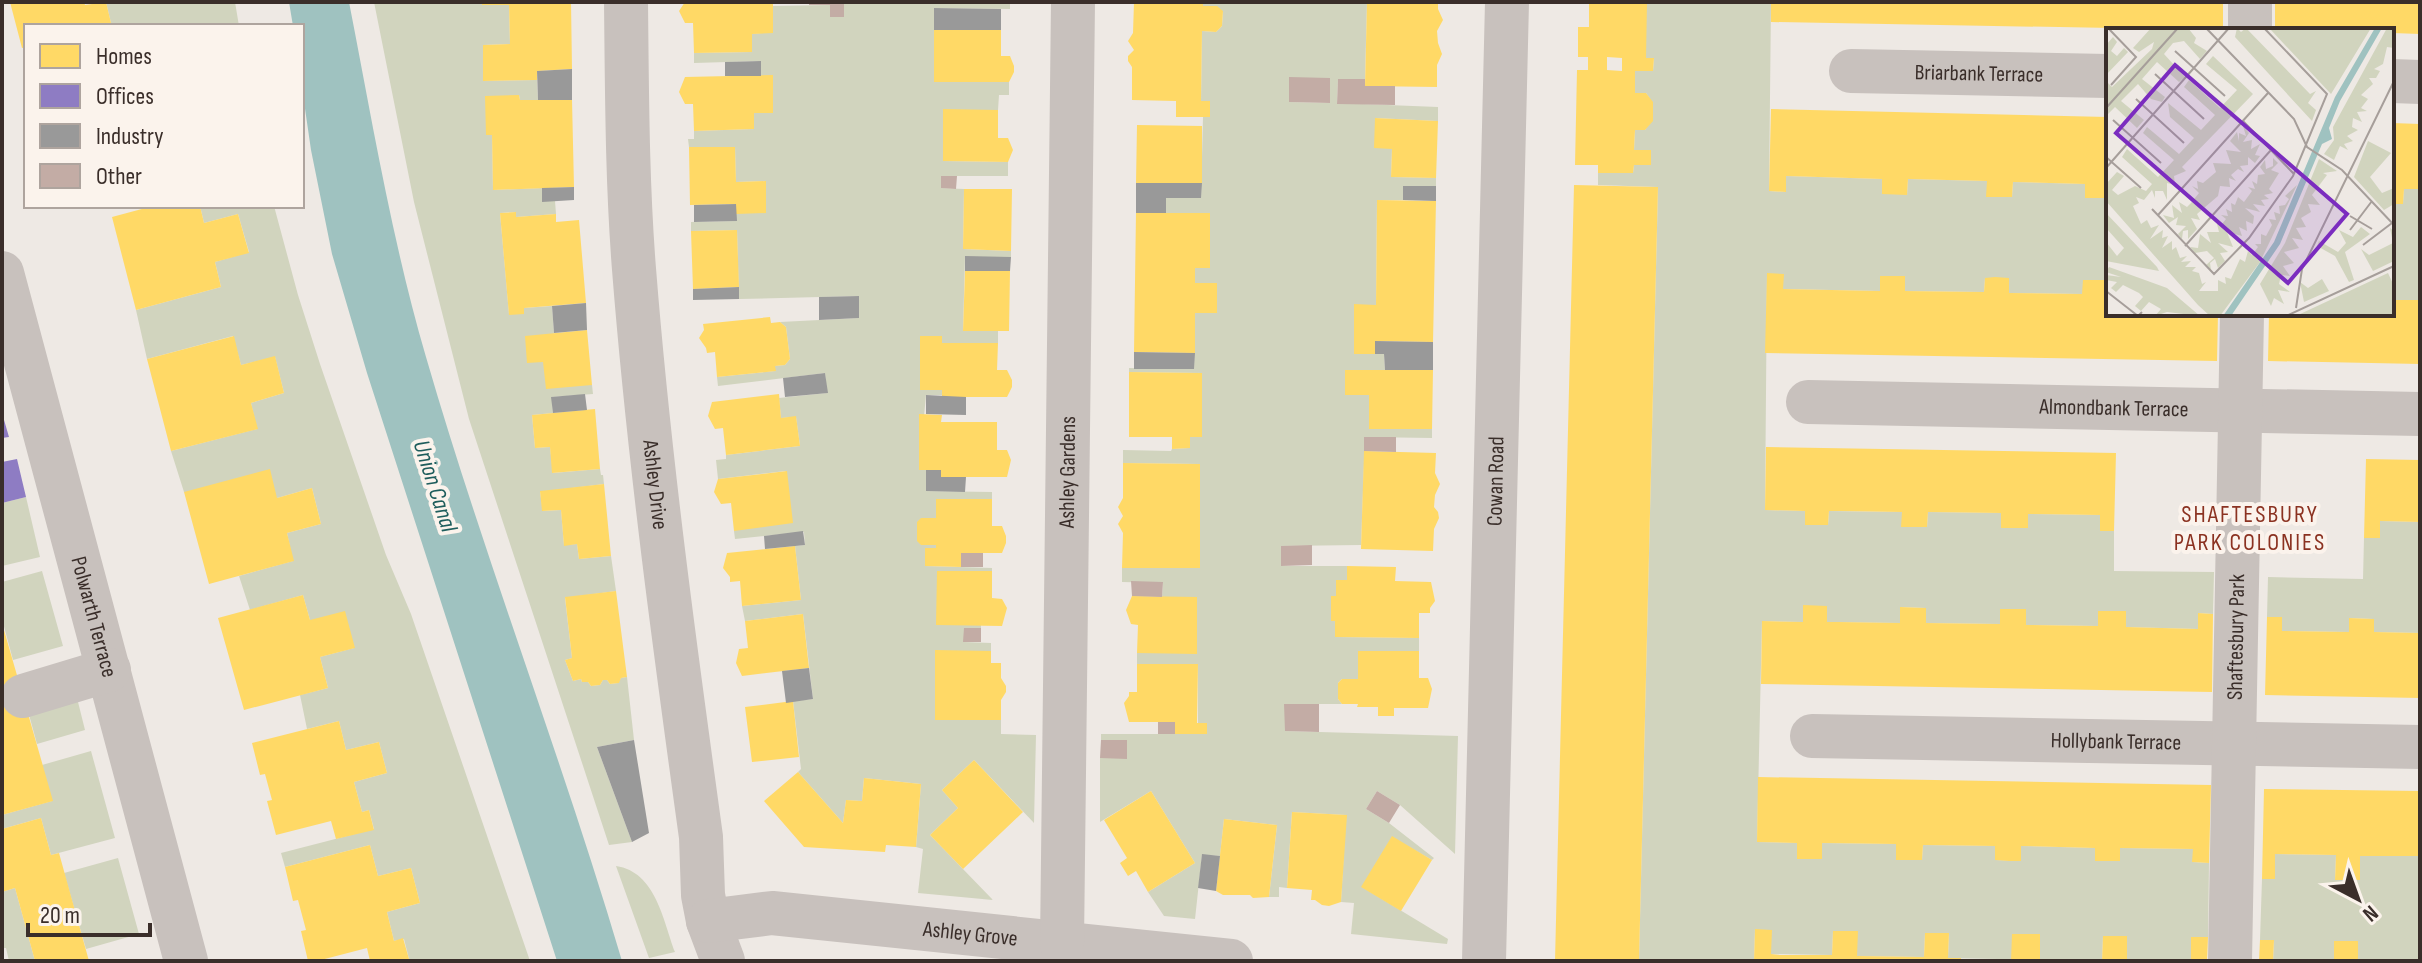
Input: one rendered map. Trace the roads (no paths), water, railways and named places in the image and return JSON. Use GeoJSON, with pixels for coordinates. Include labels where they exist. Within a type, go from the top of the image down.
{"type":"FeatureCollection","features":[{"type":"Feature","properties":{"kind":"street","name":"Ashley Drive"},"geometry":{"type":"LineString","coordinates":[[626,2],[634,267],[671,609],[701,837],[703,895],[708,921],[723,961]]}},
{"type":"Feature","properties":{"kind":"street","name":"Ashley Gardens"},"geometry":{"type":"LineString","coordinates":[[1062,944],[1073,2]]}},
{"type":"Feature","properties":{"kind":"street","name":"Cowan Road"},"geometry":{"type":"LineString","coordinates":[[1484,961],[1507,2]]}},
{"type":"Feature","properties":{"kind":"street"},"geometry":{"type":"LineString","coordinates":[[2250,2],[2250,28]]}},
{"type":"Feature","properties":{"kind":"street","name":"Briarbank Terrace"},"geometry":{"type":"LineString","coordinates":[[1851,71],[2106,76]]}},
{"type":"Feature","properties":{"kind":"street"},"geometry":{"type":"LineString","coordinates":[[2394,81],[2420,82]]}},
{"type":"Feature","properties":{"kind":"street","name":"Polwarth Terrace"},"geometry":{"type":"LineString","coordinates":[[2,273],[186,961]]}},
{"type":"Feature","properties":{"kind":"street","name":"Shaftesbury Park"},"geometry":{"type":"LineString","coordinates":[[2230,961],[2242,316]]}},
{"type":"Feature","properties":{"kind":"street","name":"Almondbank Terrace"},"geometry":{"type":"LineString","coordinates":[[1808,402],[2420,414]]}},
{"type":"Feature","properties":{"kind":"street"},"geometry":{"type":"LineString","coordinates":[[23,696],[109,670]]}},
{"type":"Feature","properties":{"kind":"street","name":"Hollybank Terrace"},"geometry":{"type":"LineString","coordinates":[[1812,736],[2420,747]]}},
{"type":"Feature","properties":{"kind":"street","name":"Ashley Grove"},"geometry":{"type":"LineString","coordinates":[[708,921],[772,913],[1231,961]]}},
{"type":"Feature","properties":{"kind":"water","name":"Union Canal"},"geometry":{"type":"Polygon","coordinates":[[[289,2],[349,2],[393,225],[426,357],[622,961],[557,961],[367,373],[332,254],[304,102],[304,24],[293,24],[289,2]]]}},
{"type":"Feature","properties":{"kind":"district","name":"SHAFTESBURY PARK COLONIES"},"geometry":{"type":"Point","coordinates":[2250,528]}}]}
